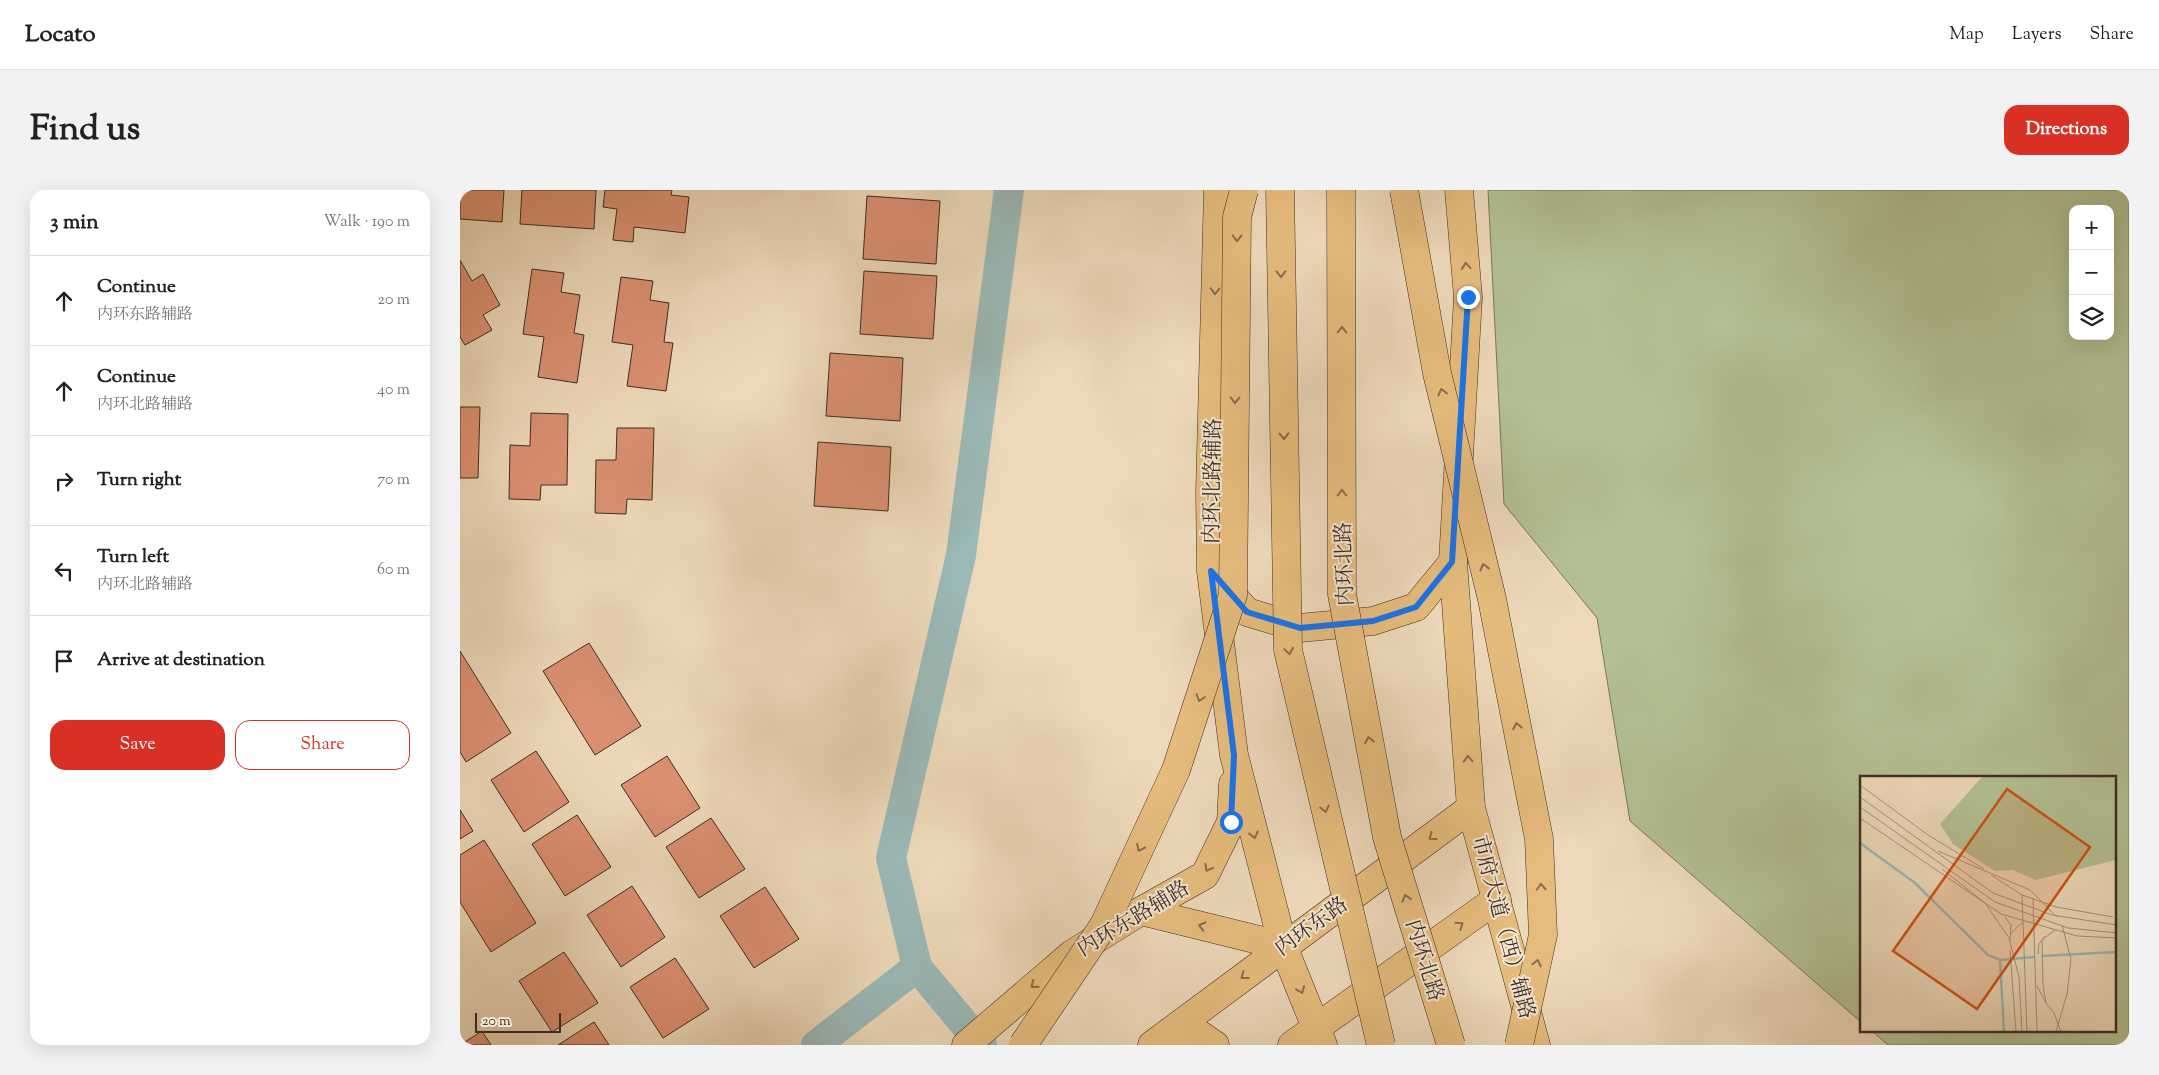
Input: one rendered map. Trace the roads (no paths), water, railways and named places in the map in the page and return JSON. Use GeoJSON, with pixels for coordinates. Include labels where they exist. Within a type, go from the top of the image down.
{"type":"FeatureCollection","features":[{"type":"Feature","properties":{"kind":"main road","name":"内环北路辅路"},"geometry":{"type":"LineString","coordinates":[[1218,190],[1210,492],[1211,571],[1234,755],[1283,946],[1319,1036]]}},
{"type":"Feature","properties":{"kind":"main road"},"geometry":{"type":"LineString","coordinates":[[1023,1045],[1104,924],[1176,770],[1233,594],[1237,217],[1244,190]]}},
{"type":"Feature","properties":{"kind":"main road"},"geometry":{"type":"LineString","coordinates":[[1280,190],[1288,650],[1381,1045]]}},
{"type":"Feature","properties":{"kind":"main road","name":"内环北路"},"geometry":{"type":"LineString","coordinates":[[1342,190],[1342,594],[1387,837],[1451,1045]]}},
{"type":"Feature","properties":{"kind":"main road"},"geometry":{"type":"LineString","coordinates":[[1404,190],[1437,373],[1492,599],[1539,839],[1543,935],[1519,1045]]}},
{"type":"Feature","properties":{"kind":"main road"},"geometry":{"type":"LineString","coordinates":[[1459,190],[1468,297],[1452,562],[1471,808]]}},
{"type":"Feature","properties":{"kind":"main road"},"geometry":{"type":"LineString","coordinates":[[1211,571],[1247,612],[1300,628],[1373,621],[1416,607],[1452,562]]}},
{"type":"Feature","properties":{"kind":"main road","name":"内环东路辅路"},"geometry":{"type":"LineString","coordinates":[[966,1045],[1072,954],[1141,910],[1205,875],[1231,822],[1234,755]]}},
{"type":"Feature","properties":{"kind":"main road","name":"市府大道（西）辅路"},"geometry":{"type":"LineString","coordinates":[[1471,808],[1536,1045]]}},
{"type":"Feature","properties":{"kind":"main road","name":"内环东路"},"geometry":{"type":"LineString","coordinates":[[1159,1040],[1471,808]]}},
{"type":"Feature","properties":{"kind":"main road"},"geometry":{"type":"LineString","coordinates":[[1292,1045],[1319,1036],[1497,899]]}},
{"type":"Feature","properties":{"kind":"main road"},"geometry":{"type":"LineString","coordinates":[[1141,910],[1283,946]]}},
{"type":"Feature","properties":{"kind":"main road"},"geometry":{"type":"LineString","coordinates":[[1159,1040],[1196,1032],[1215,1045]]}},
{"type":"Feature","properties":{"kind":"waterway"},"geometry":{"type":"LineString","coordinates":[[982,1045],[917,967],[891,858],[961,555],[1009,190]]}},
{"type":"Feature","properties":{"kind":"waterway"},"geometry":{"type":"LineString","coordinates":[[816,1045],[917,967]]}}]}
